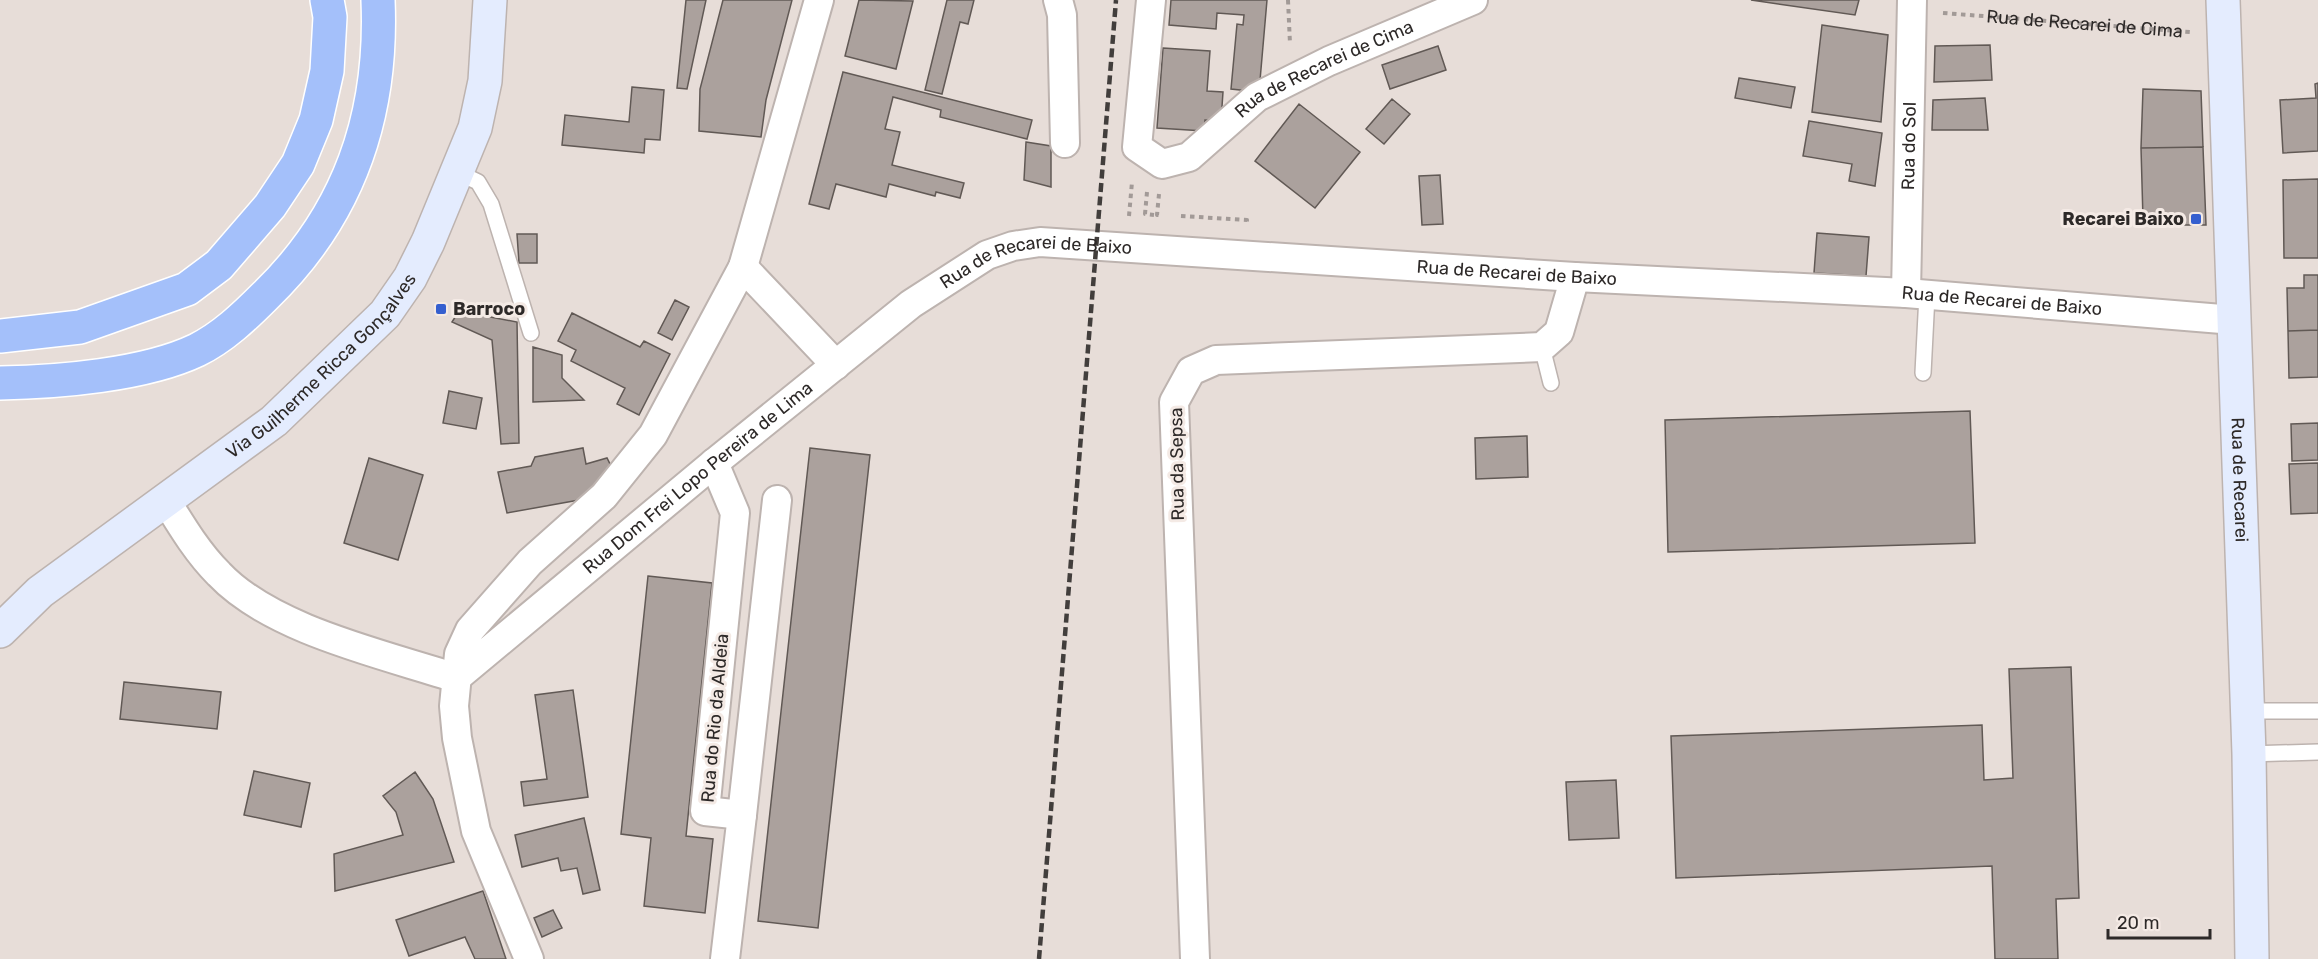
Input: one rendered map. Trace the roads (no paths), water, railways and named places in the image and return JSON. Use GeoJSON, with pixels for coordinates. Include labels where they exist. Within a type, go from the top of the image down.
{"type":"FeatureCollection","features":[{"type":"Feature","properties":{"kind":"highway"},"geometry":{"type":"LineString","coordinates":[[0,336],[80,327],[187,289],[219,266],[270,206],[298,164],[316,120],[327,71],[330,17],[327,0]]}},
{"type":"Feature","properties":{"kind":"highway"},"geometry":{"type":"LineString","coordinates":[[0,383],[76,378],[151,365],[196,350],[236,325],[292,270],[338,203],[353,168],[376,84],[378,0]]}},
{"type":"Feature","properties":{"kind":"main road","name":"Via Guilherme Ricca Gonçalves"},"geometry":{"type":"LineString","coordinates":[[0,631],[40,591],[274,421],[385,314],[410,278],[475,129],[485,81],[490,0]]}},
{"type":"Feature","properties":{"kind":"main road","name":"Rua de Recarei"},"geometry":{"type":"LineString","coordinates":[[2223,15],[2249,754],[2252,959]]}},
{"type":"Feature","properties":{"kind":"street"},"geometry":{"type":"LineString","coordinates":[[529,959],[476,831],[457,738],[456,678],[459,654],[470,630],[530,562],[604,496],[653,435],[743,267],[819,0]]}},
{"type":"Feature","properties":{"kind":"street"},"geometry":{"type":"LineString","coordinates":[[1058,0],[1062,15],[1065,143]]}},
{"type":"Feature","properties":{"kind":"street","name":"Rua de Recarei de Cima"},"geometry":{"type":"LineString","coordinates":[[1151,0],[1137,147],[1162,164],[1189,157],[1257,97],[1473,0]]}},
{"type":"Feature","properties":{"kind":"street","name":"Rua do Sol"},"geometry":{"type":"LineString","coordinates":[[1912,4],[1917,294]]}},
{"type":"Feature","properties":{"kind":"street","name":"Rua de Recarei de Baixo"},"geometry":{"type":"LineString","coordinates":[[836,365],[911,304],[987,255],[1013,246],[1040,242],[1575,277],[1917,294],[2234,320]]}},
{"type":"Feature","properties":{"kind":"street"},"geometry":{"type":"LineString","coordinates":[[743,267],[836,365]]}},
{"type":"Feature","properties":{"kind":"street"},"geometry":{"type":"LineString","coordinates":[[1542,347],[1559,333],[1575,277]]}},
{"type":"Feature","properties":{"kind":"street","name":"Rua da Sepsa"},"geometry":{"type":"LineString","coordinates":[[1195,959],[1174,402],[1191,371],[1216,360],[1542,347]]}},
{"type":"Feature","properties":{"kind":"street","name":"Rua Dom Frei Lopo Pereira de Lima"},"geometry":{"type":"LineString","coordinates":[[456,678],[714,463],[836,365]]}},
{"type":"Feature","properties":{"kind":"street","name":"Rua do Rio da Aldeia"},"geometry":{"type":"LineString","coordinates":[[714,463],[735,513],[705,811],[742,815]]}},
{"type":"Feature","properties":{"kind":"street"},"geometry":{"type":"LineString","coordinates":[[165,499],[189,537],[219,574],[254,602],[301,625],[352,645],[456,678]]}},
{"type":"Feature","properties":{"kind":"street","name":"Rua do Rio da Aldeia"},"geometry":{"type":"LineString","coordinates":[[725,959],[777,500]]}},
{"type":"Feature","properties":{"kind":"street","name":"Rua do Rio da Aldeia"},"geometry":{"type":"LineString","coordinates":[[724,625],[762,630]]}},
{"type":"Feature","properties":{"kind":"lane"},"geometry":{"type":"LineString","coordinates":[[458,172],[478,182],[491,204],[531,333]]}},
{"type":"Feature","properties":{"kind":"lane"},"geometry":{"type":"LineString","coordinates":[[1917,294],[1923,373]]}},
{"type":"Feature","properties":{"kind":"lane"},"geometry":{"type":"LineString","coordinates":[[1542,347],[1551,383]]}},
{"type":"Feature","properties":{"kind":"lane"},"geometry":{"type":"LineString","coordinates":[[2247,711],[2318,711]]}},
{"type":"Feature","properties":{"kind":"lane"},"geometry":{"type":"LineString","coordinates":[[2249,754],[2318,752]]}},
{"type":"Feature","properties":{"kind":"railway"},"geometry":{"type":"LineString","coordinates":[[1039,959],[1116,0]]}},
{"type":"Feature","properties":{"kind":"place","name":"Recarei Baixo"},"geometry":{"type":"Point","coordinates":[2196,219]}},
{"type":"Feature","properties":{"kind":"place","name":"Barroco"},"geometry":{"type":"Point","coordinates":[441,309]}}]}
